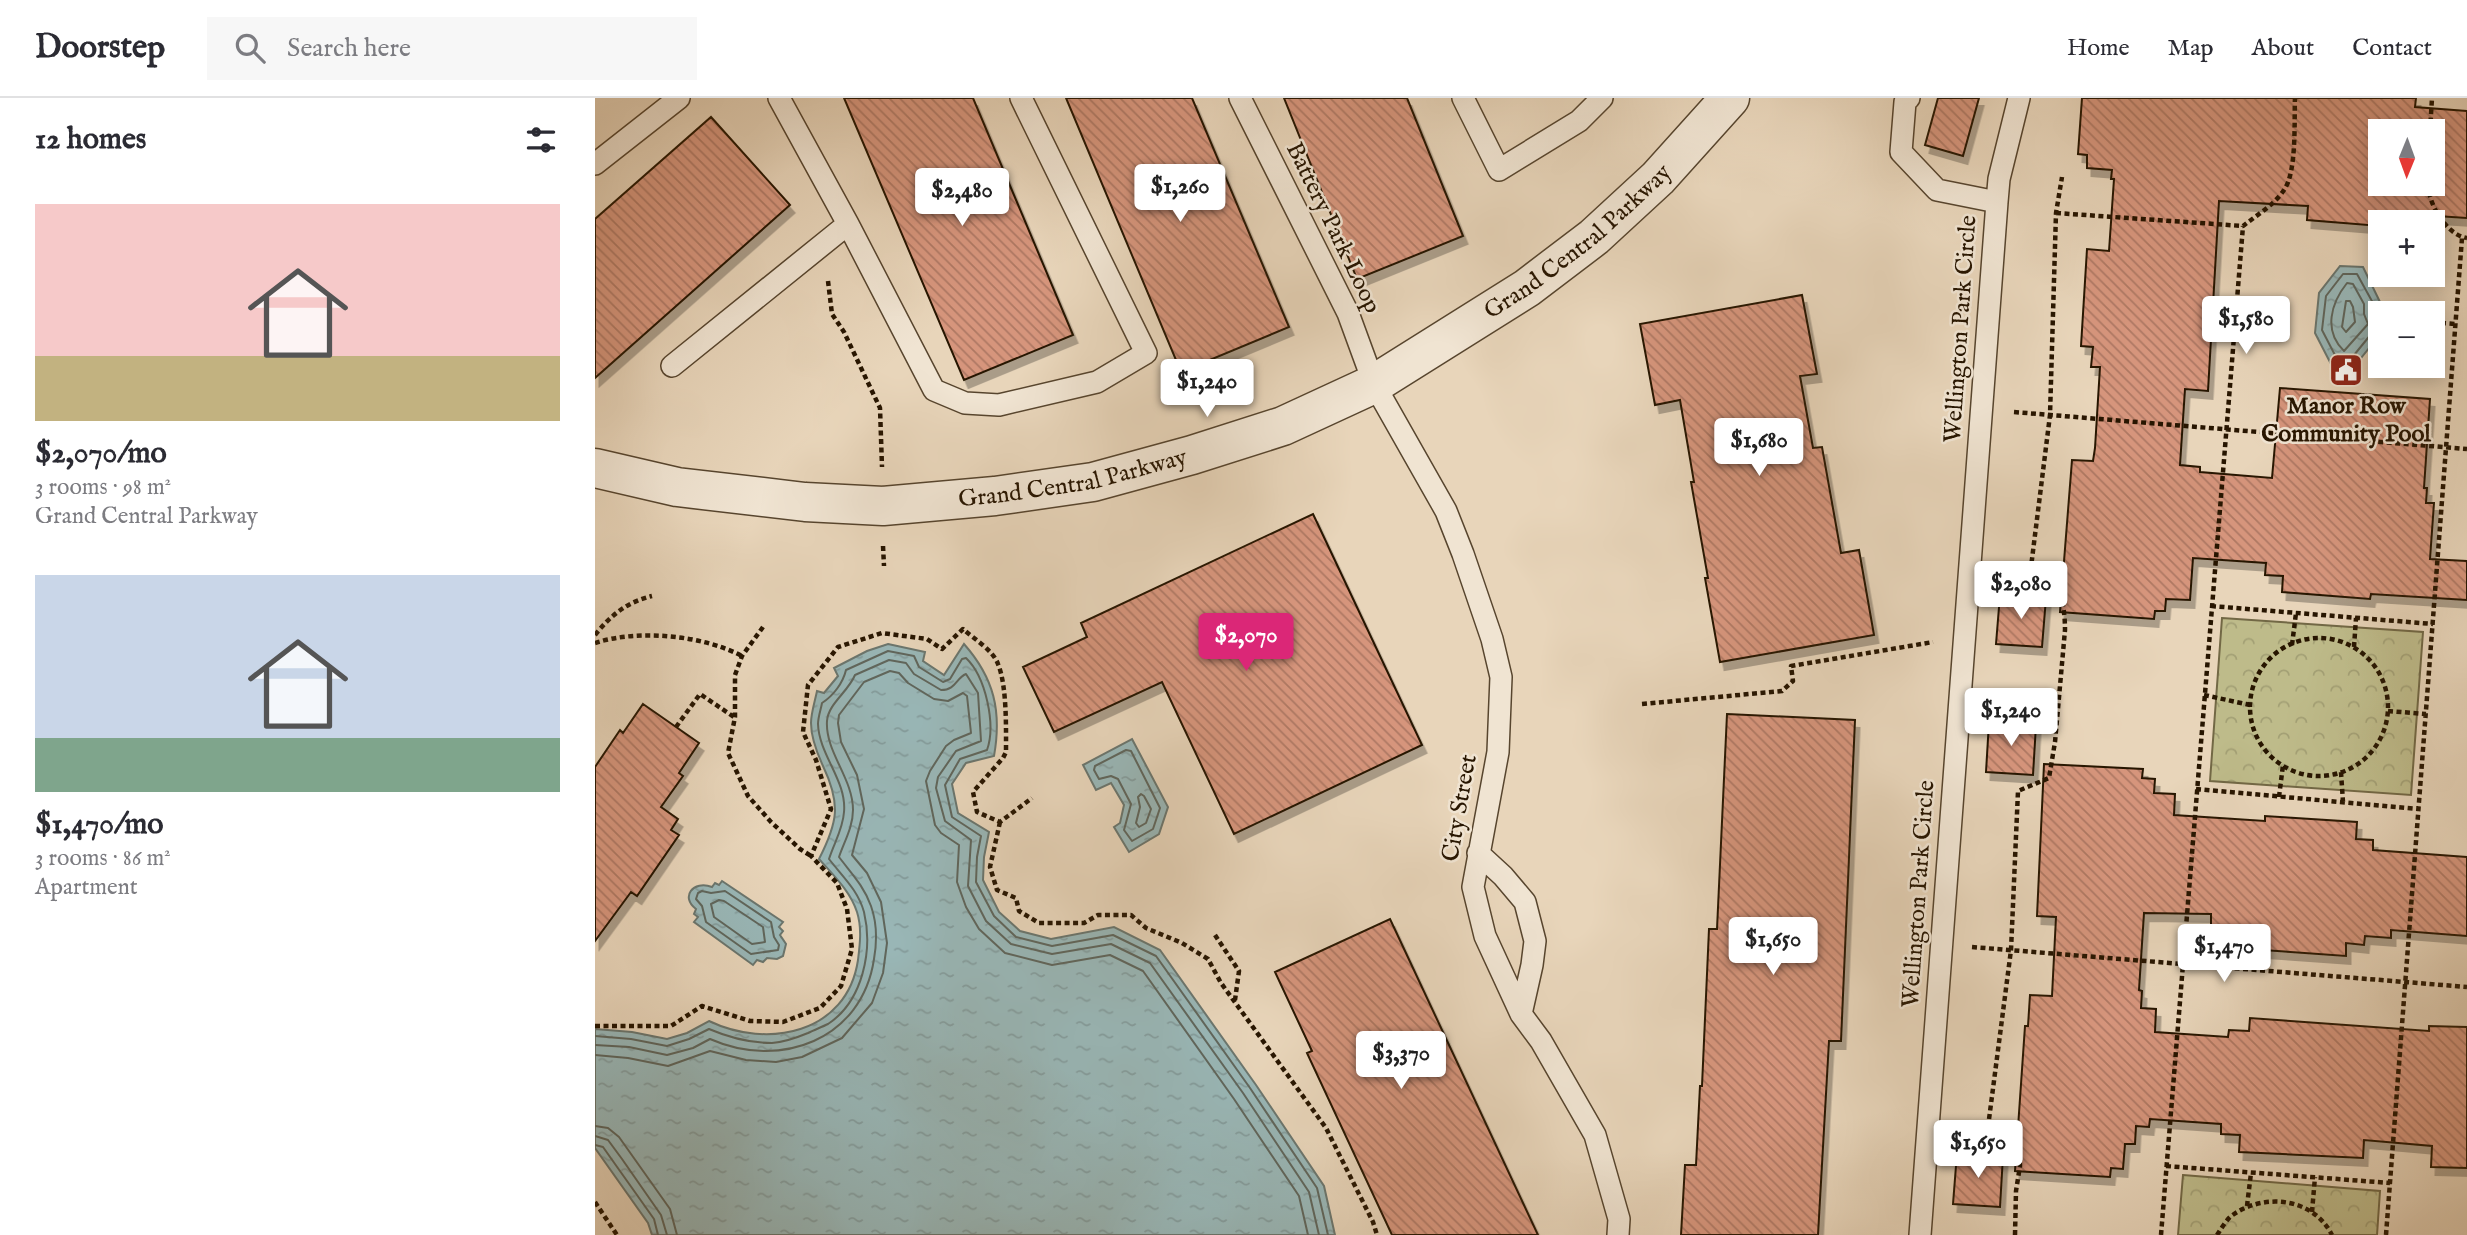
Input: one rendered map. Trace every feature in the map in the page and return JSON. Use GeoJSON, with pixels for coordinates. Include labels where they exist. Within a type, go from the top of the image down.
{"type":"FeatureCollection","features":[{"type":"Feature","properties":{"kind":"street","name":"Grand Central Parkway"},"geometry":{"type":"LineString","coordinates":[[595,468],[677,487],[805,502],[883,506],[995,496],[1093,482],[1283,426],[1374,384],[1527,288],[1594,237],[1658,178],[1730,98]]}},
{"type":"Feature","properties":{"kind":"lane"},"geometry":{"type":"LineString","coordinates":[[595,164],[679,98]]}},
{"type":"Feature","properties":{"kind":"lane"},"geometry":{"type":"LineString","coordinates":[[779,98],[848,223],[934,390],[965,403],[999,405],[1097,382],[1146,353],[1021,98]]}},
{"type":"Feature","properties":{"kind":"lane","name":"Battery Park Loop"},"geometry":{"type":"LineString","coordinates":[[1240,98],[1348,313],[1374,384]]}},
{"type":"Feature","properties":{"kind":"lane"},"geometry":{"type":"LineString","coordinates":[[1463,98],[1499,170],[1579,121],[1602,98]]}},
{"type":"Feature","properties":{"kind":"lane"},"geometry":{"type":"LineString","coordinates":[[1909,98],[1905,102],[1901,152],[1937,190],[1997,202]]}},
{"type":"Feature","properties":{"kind":"lane","name":"Wellington Park Circle"},"geometry":{"type":"LineString","coordinates":[[1920,1235],[1997,202],[1999,180],[2019,98]]}},
{"type":"Feature","properties":{"kind":"lane"},"geometry":{"type":"LineString","coordinates":[[671,366],[848,223]]}},
{"type":"Feature","properties":{"kind":"lane","name":"City Street"},"geometry":{"type":"LineString","coordinates":[[1374,384],[1446,511],[1492,639],[1501,677],[1498,752],[1473,887],[1485,936],[1521,1014],[1541,1041],[1595,1135],[1619,1219],[1618,1235]]}},
{"type":"Feature","properties":{"kind":"lane"},"geometry":{"type":"LineString","coordinates":[[1478,853],[1503,876],[1525,902],[1535,941],[1521,1014]]}},
{"type":"Feature","properties":{"kind":"path"},"geometry":{"type":"LineString","coordinates":[[2056,212],[2242,226],[2271,204],[2286,188],[2291,169],[2295,98]]}},
{"type":"Feature","properties":{"kind":"path"},"geometry":{"type":"LineString","coordinates":[[2431,119],[2433,98]]}},
{"type":"Feature","properties":{"kind":"path"},"geometry":{"type":"LineString","coordinates":[[2015,1235],[2019,1144],[2012,1135],[1989,1127],[2011,950],[2018,791],[2049,778],[2065,629],[2065,616],[2055,579],[2030,575],[2050,415],[2056,212],[2062,177]]}},
{"type":"Feature","properties":{"kind":"path"},"geometry":{"type":"LineString","coordinates":[[2386,1235],[2455,324],[2464,238],[2442,221],[2430,196]]}},
{"type":"Feature","properties":{"kind":"path"},"geometry":{"type":"LineString","coordinates":[[2161,1235],[2242,226]]}},
{"type":"Feature","properties":{"kind":"path"},"geometry":{"type":"LineString","coordinates":[[828,274],[832,314],[844,332],[880,408],[882,434]]}},
{"type":"Feature","properties":{"kind":"path"},"geometry":{"type":"LineString","coordinates":[[2236,308],[2259,309]]}},
{"type":"Feature","properties":{"kind":"path"},"geometry":{"type":"LineString","coordinates":[[2445,323],[2455,324]]}},
{"type":"Feature","properties":{"kind":"path"},"geometry":{"type":"LineString","coordinates":[[1982,411],[2467,449]]}},
{"type":"Feature","properties":{"kind":"path"},"geometry":{"type":"LineString","coordinates":[[595,635],[615,613],[635,600],[652,596]]}},
{"type":"Feature","properties":{"kind":"path"},"geometry":{"type":"LineString","coordinates":[[2211,606],[2433,624]]}},
{"type":"Feature","properties":{"kind":"path"},"geometry":{"type":"LineString","coordinates":[[2293,645],[2296,613]]}},
{"type":"Feature","properties":{"kind":"path"},"geometry":{"type":"LineString","coordinates":[[2354,647],[2356,618]]}},
{"type":"Feature","properties":{"kind":"path"},"geometry":{"type":"LineString","coordinates":[[595,1026],[671,1026],[702,1006],[750,1021],[783,1022],[820,1008],[841,986],[852,949],[848,909],[837,883],[811,856],[771,822],[748,796],[728,753],[735,717],[735,675],[742,656],[763,627]]}},
{"type":"Feature","properties":{"kind":"path"},"geometry":{"type":"LineString","coordinates":[[811,856],[831,809],[816,760],[803,732],[808,685],[838,647],[883,633],[927,639],[942,649],[963,629],[990,652],[998,663],[1005,706],[1006,752],[973,792],[977,812],[1000,822]]}},
{"type":"Feature","properties":{"kind":"path"},"geometry":{"type":"LineString","coordinates":[[595,643],[663,636],[706,642],[725,647],[742,656]]}},
{"type":"Feature","properties":{"kind":"path"},"geometry":{"type":"LineString","coordinates":[[1642,704],[1782,691],[1793,681],[1791,666],[1965,636]]}},
{"type":"Feature","properties":{"kind":"path"},"geometry":{"type":"LineString","coordinates":[[2307,639],[2331,639],[2354,647],[2372,662],[2384,682],[2388,711],[2386,727],[2376,747],[2361,762],[2341,772],[2320,776],[2298,772],[2283,765],[2263,747],[2253,727],[2250,705],[2255,682],[2267,662],[2285,647],[2293,645],[2307,639]]}},
{"type":"Feature","properties":{"kind":"path"},"geometry":{"type":"LineString","coordinates":[[676,727],[700,694],[735,717]]}},
{"type":"Feature","properties":{"kind":"path"},"geometry":{"type":"LineString","coordinates":[[2204,695],[2250,705]]}},
{"type":"Feature","properties":{"kind":"path"},"geometry":{"type":"LineString","coordinates":[[2388,711],[2425,714]]}},
{"type":"Feature","properties":{"kind":"path"},"geometry":{"type":"LineString","coordinates":[[2279,797],[2283,765]]}},
{"type":"Feature","properties":{"kind":"path"},"geometry":{"type":"LineString","coordinates":[[2341,772],[2343,802]]}},
{"type":"Feature","properties":{"kind":"path"},"geometry":{"type":"LineString","coordinates":[[2196,789],[2418,809]]}},
{"type":"Feature","properties":{"kind":"path"},"geometry":{"type":"LineString","coordinates":[[1032,798],[1000,822],[990,867],[997,890],[1016,898],[1019,911],[1039,923],[1084,923],[1098,915],[1131,915],[1146,928],[1182,943],[1208,959],[1234,1001],[1326,1128],[1377,1235]]}},
{"type":"Feature","properties":{"kind":"path"},"geometry":{"type":"LineString","coordinates":[[1215,935],[1239,971],[1234,1001]]}},
{"type":"Feature","properties":{"kind":"path"},"geometry":{"type":"LineString","coordinates":[[1942,944],[2467,987]]}},
{"type":"Feature","properties":{"kind":"path"},"geometry":{"type":"LineString","coordinates":[[2166,1166],[2390,1183]]}},
{"type":"Feature","properties":{"kind":"path"},"geometry":{"type":"LineString","coordinates":[[2247,1206],[2251,1172]]}},
{"type":"Feature","properties":{"kind":"path"},"geometry":{"type":"LineString","coordinates":[[2312,1212],[2315,1177]]}},
{"type":"Feature","properties":{"kind":"path"},"geometry":{"type":"LineString","coordinates":[[2217,1235],[2228,1219],[2247,1206],[2269,1200],[2291,1202],[2312,1212],[2329,1227],[2332,1235]]}},
{"type":"Feature","properties":{"kind":"path"},"geometry":{"type":"LineString","coordinates":[[595,1202],[617,1235]]}},
{"type":"Feature","properties":{"kind":"green space"},"geometry":{"type":"Polygon","coordinates":[[[2222,618],[2423,632],[2411,795],[2210,781],[2222,618]]]}},
{"type":"Feature","properties":{"kind":"green space"},"geometry":{"type":"Polygon","coordinates":[[[2183,1175],[2380,1191],[2377,1235],[2178,1235],[2183,1175]]]}},
{"type":"Feature","properties":{"kind":"water"},"geometry":{"type":"Polygon","coordinates":[[[2340,266],[2363,267],[2368,277],[2368,287],[2373,287],[2380,301],[2368,301],[2368,349],[2353,368],[2332,366],[2315,333],[2319,293],[2340,266]]]}},
{"type":"Feature","properties":{"kind":"water"},"geometry":{"type":"Polygon","coordinates":[[[888,644],[925,652],[923,661],[944,675],[964,644],[989,683],[997,724],[994,756],[966,763],[952,784],[958,813],[989,832],[983,880],[999,912],[1020,931],[1051,939],[1114,927],[1160,950],[1324,1186],[1335,1235],[652,1235],[648,1223],[595,1148],[595,1029],[632,1032],[667,1039],[687,1033],[709,1021],[755,1034],[779,1034],[801,1029],[821,1019],[838,1005],[851,985],[858,960],[860,924],[850,897],[819,859],[830,834],[835,802],[813,740],[812,715],[817,691],[824,693],[838,676],[834,668],[867,651],[888,644]]]}},
{"type":"Feature","properties":{"kind":"water"},"geometry":{"type":"Polygon","coordinates":[[[1132,739],[1168,807],[1159,834],[1129,852],[1114,827],[1120,823],[1124,805],[1111,783],[1096,790],[1083,765],[1132,739]]]}},
{"type":"Feature","properties":{"kind":"water"},"geometry":{"type":"Polygon","coordinates":[[[722,881],[783,922],[779,927],[783,931],[780,935],[786,944],[783,956],[777,959],[767,958],[763,962],[757,960],[753,965],[694,922],[698,917],[694,914],[696,909],[689,900],[691,891],[699,886],[712,887],[715,883],[719,885],[722,881]]]}},
{"type":"Feature","properties":{"kind":"building"},"geometry":{"type":"Polygon","coordinates":[[[844,98],[973,98],[1073,335],[964,380],[844,98]]]}},
{"type":"Feature","properties":{"kind":"building"},"geometry":{"type":"Polygon","coordinates":[[[1066,98],[1192,98],[1289,327],[1181,372],[1066,98]]]}},
{"type":"Feature","properties":{"kind":"building"},"geometry":{"type":"Polygon","coordinates":[[[1284,98],[1407,98],[1463,236],[1357,279],[1284,98]]]}},
{"type":"Feature","properties":{"kind":"building"},"geometry":{"type":"Polygon","coordinates":[[[1938,98],[1979,98],[1963,156],[1925,145],[1938,98]]]}},
{"type":"Feature","properties":{"kind":"building"},"geometry":{"type":"Polygon","coordinates":[[[2082,98],[2416,98],[2415,107],[2467,111],[2467,218],[2445,217],[2445,210],[2368,210],[2368,225],[2307,220],[2308,206],[2219,201],[2208,391],[2185,389],[2180,465],[2200,467],[2200,472],[2272,478],[2280,388],[2430,399],[2424,488],[2427,488],[2426,503],[2434,503],[2430,559],[2467,561],[2467,600],[2371,594],[2370,599],[2282,592],[2283,576],[2265,575],[2266,563],[2193,558],[2190,600],[2166,599],[2165,611],[2155,611],[2154,619],[2060,612],[2072,460],[2093,461],[2095,448],[2100,367],[2091,367],[2093,347],[2081,346],[2087,249],[2109,251],[2114,179],[2111,179],[2112,170],[2087,168],[2087,155],[2078,154],[2082,98]]]}},
{"type":"Feature","properties":{"kind":"building"},"geometry":{"type":"Polygon","coordinates":[[[711,117],[790,205],[595,378],[595,219],[711,117]]]}},
{"type":"Feature","properties":{"kind":"building"},"geometry":{"type":"Polygon","coordinates":[[[1802,295],[1817,374],[1800,376],[1813,448],[1822,447],[1841,553],[1859,550],[1874,635],[1720,662],[1705,578],[1708,578],[1680,400],[1655,405],[1640,324],[1802,295]]]}},
{"type":"Feature","properties":{"kind":"building"},"geometry":{"type":"Polygon","coordinates":[[[1313,514],[1422,745],[1234,834],[1162,682],[1054,732],[1023,667],[1087,637],[1081,623],[1313,514]]]}},
{"type":"Feature","properties":{"kind":"building"},"geometry":{"type":"Polygon","coordinates":[[[2000,595],[2046,598],[2042,647],[1996,644],[2000,595]]]}},
{"type":"Feature","properties":{"kind":"building"},"geometry":{"type":"Polygon","coordinates":[[[643,704],[699,743],[679,773],[683,776],[661,807],[678,819],[671,830],[679,835],[637,896],[631,892],[595,941],[595,767],[620,730],[623,733],[643,704]]]}},
{"type":"Feature","properties":{"kind":"building"},"geometry":{"type":"Polygon","coordinates":[[[1727,714],[1855,720],[1841,1041],[1829,1041],[1818,1235],[1681,1235],[1685,1165],[1696,1165],[1709,929],[1717,929],[1727,714]]]}},
{"type":"Feature","properties":{"kind":"building"},"geometry":{"type":"Polygon","coordinates":[[[1989,722],[2036,725],[2033,775],[1986,772],[1989,722]]]}},
{"type":"Feature","properties":{"kind":"building"},"geometry":{"type":"Polygon","coordinates":[[[2044,764],[2143,769],[2142,778],[2155,779],[2154,793],[2175,794],[2174,815],[2265,821],[2265,816],[2357,822],[2356,839],[2373,840],[2373,850],[2467,857],[2467,936],[2391,930],[2391,938],[2365,936],[2364,945],[2346,943],[2346,956],[2221,947],[2222,926],[2211,925],[2211,914],[2144,913],[2139,990],[2142,991],[2141,1008],[2156,1009],[2155,1032],[2228,1037],[2229,1030],[2249,1031],[2250,1018],[2429,1031],[2429,1026],[2467,1027],[2467,1168],[2431,1167],[2432,1146],[2364,1140],[2363,1158],[2239,1152],[2240,1135],[2221,1134],[2221,1124],[2150,1119],[2149,1127],[2136,1126],[2135,1144],[2125,1144],[2123,1169],[2111,1168],[2110,1177],[2015,1171],[2025,1026],[2028,1026],[2030,995],[2052,996],[2056,917],[2037,916],[2044,764]]]}},
{"type":"Feature","properties":{"kind":"building"},"geometry":{"type":"Polygon","coordinates":[[[1390,919],[1538,1235],[1392,1235],[1307,1053],[1312,1051],[1275,972],[1390,919]]]}},
{"type":"Feature","properties":{"kind":"building"},"geometry":{"type":"Polygon","coordinates":[[[1957,1153],[2003,1156],[2000,1207],[1953,1204],[1957,1153]]]}},
{"type":"Feature","properties":{"kind":"place","name":"Manor Row Community Pool"},"geometry":{"type":"Point","coordinates":[2346,370]}}]}
